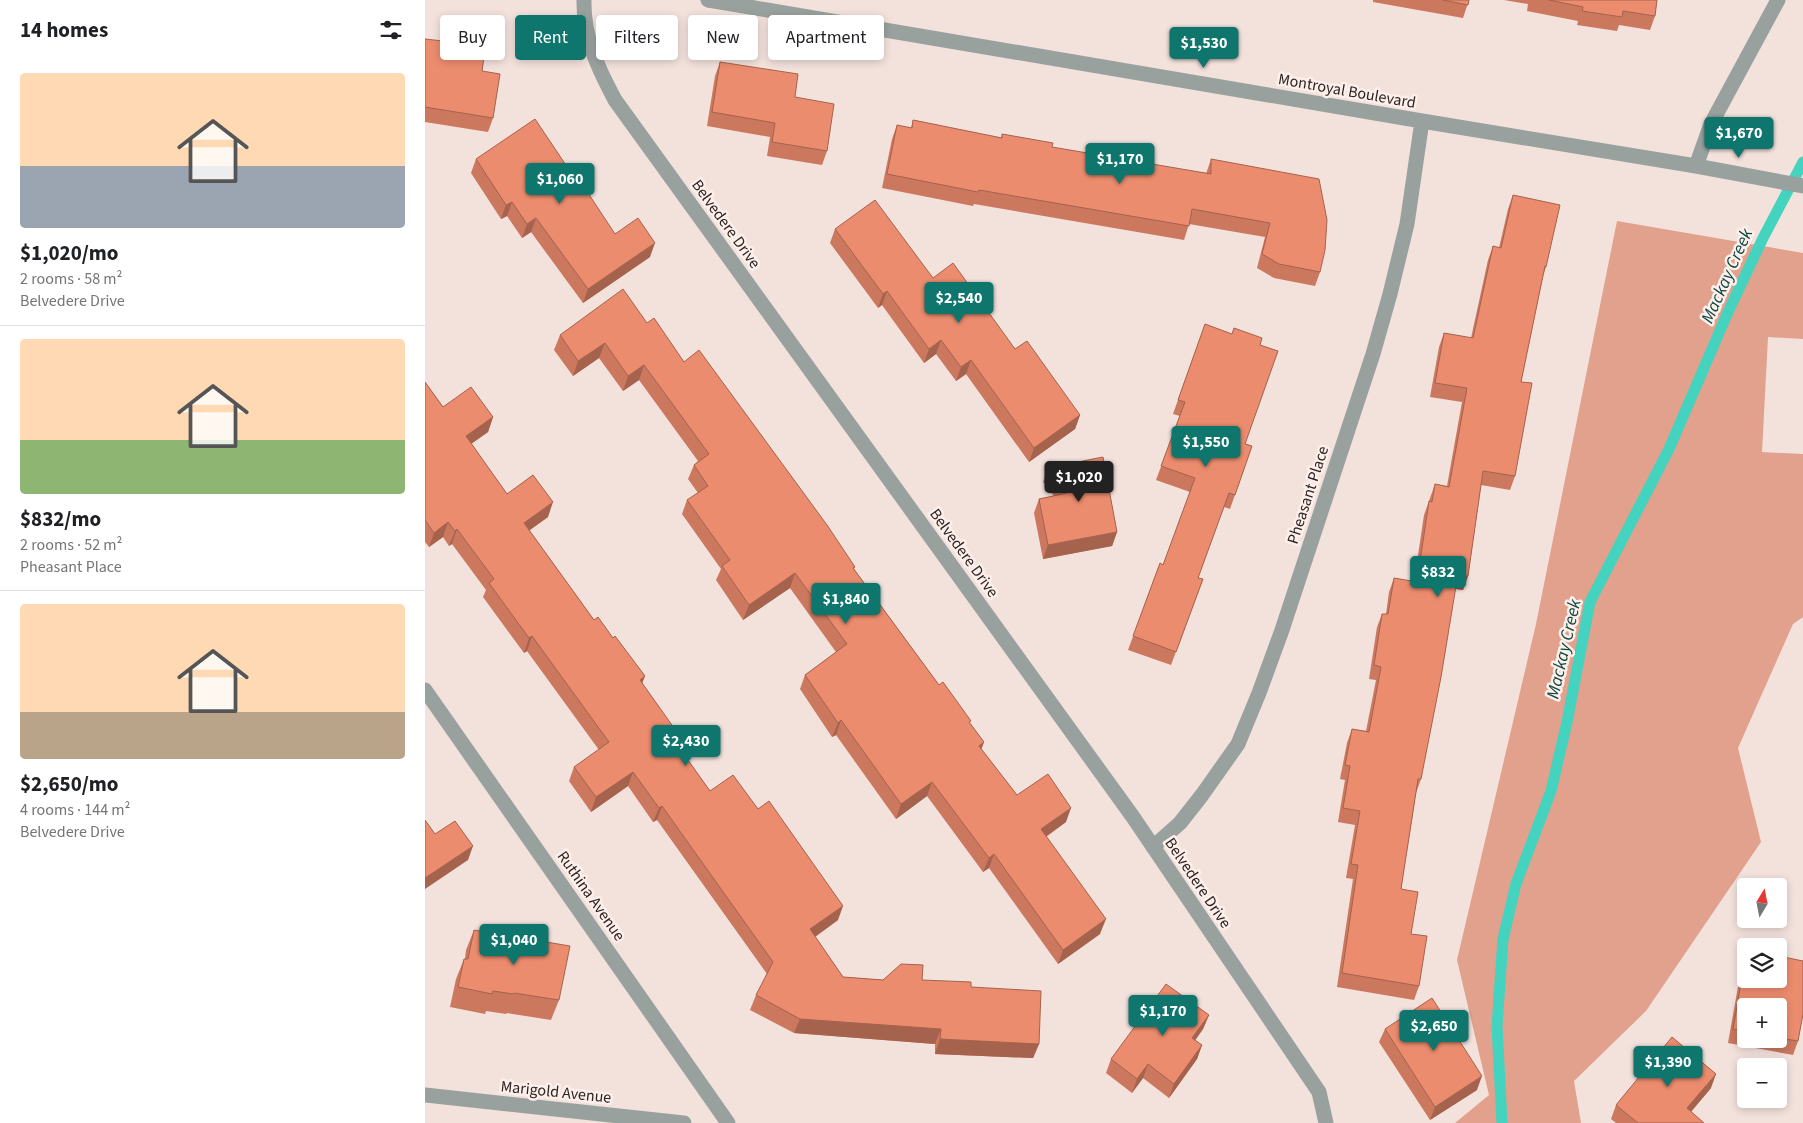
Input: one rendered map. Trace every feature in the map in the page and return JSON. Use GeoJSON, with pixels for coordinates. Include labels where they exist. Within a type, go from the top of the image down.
{"type":"FeatureCollection","features":[{"type":"Feature","properties":{"kind":"street","name":"Belvedere Drive"},"geometry":{"type":"LineString","coordinates":[[583,0],[587,38],[599,71],[615,100],[1127,809],[1319,1092],[1326,1123]]}},
{"type":"Feature","properties":{"kind":"street","name":"Montroyal Boulevard"},"geometry":{"type":"LineString","coordinates":[[708,0],[1696,166],[1803,186]]}},
{"type":"Feature","properties":{"kind":"street"},"geometry":{"type":"LineString","coordinates":[[1696,166],[1711,124],[1778,0]]}},
{"type":"Feature","properties":{"kind":"street","name":"Pheasant Place"},"geometry":{"type":"LineString","coordinates":[[1153,848],[1180,822],[1203,795],[1238,744],[1259,693],[1282,630],[1367,373],[1390,294],[1407,224],[1422,121]]}},
{"type":"Feature","properties":{"kind":"street","name":"Ruthina Avenue"},"geometry":{"type":"LineString","coordinates":[[425,690],[728,1123]]}},
{"type":"Feature","properties":{"kind":"street","name":"Marigold Avenue"},"geometry":{"type":"LineString","coordinates":[[425,1095],[683,1123]]}},
{"type":"Feature","properties":{"kind":"shaded area"},"geometry":{"type":"Polygon","coordinates":[[[1617,221],[1803,253],[1803,339],[1768,337],[1762,452],[1803,454],[1803,617],[1793,624],[1738,748],[1761,842],[1646,1011],[1574,1081],[1581,1123],[1455,1123],[1489,1095],[1457,960],[1536,624],[1617,221]]]}},
{"type":"Feature","properties":{"kind":"building"},"geometry":{"type":"Polygon","coordinates":[[[1443,0],[1469,0],[1468,5],[1443,0]]]}},
{"type":"Feature","properties":{"kind":"building"},"geometry":{"type":"Polygon","coordinates":[[[1549,0],[1657,0],[1655,16],[1623,11],[1622,17],[1582,11],[1583,7],[1549,0]]]}},
{"type":"Feature","properties":{"kind":"building"},"geometry":{"type":"Polygon","coordinates":[[[425,39],[440,41],[440,60],[484,60],[482,71],[500,74],[493,118],[425,107],[425,39]]]}},
{"type":"Feature","properties":{"kind":"building"},"geometry":{"type":"Polygon","coordinates":[[[720,62],[798,74],[795,97],[834,104],[827,151],[772,142],[775,123],[712,112],[720,62]]]}},
{"type":"Feature","properties":{"kind":"building"},"geometry":{"type":"Polygon","coordinates":[[[535,119],[586,195],[588,193],[615,234],[638,218],[655,243],[588,289],[536,218],[527,224],[512,202],[506,205],[476,159],[535,119]]]}},
{"type":"Feature","properties":{"kind":"building"},"geometry":{"type":"Polygon","coordinates":[[[913,120],[1002,138],[1002,134],[1053,143],[1052,147],[1211,174],[1211,159],[1319,179],[1327,220],[1325,250],[1320,272],[1279,264],[1262,254],[1270,223],[1192,209],[1189,226],[979,190],[978,192],[887,174],[897,125],[912,128],[913,120]]]}},
{"type":"Feature","properties":{"kind":"building"},"geometry":{"type":"Polygon","coordinates":[[[1513,195],[1560,205],[1545,266],[1521,382],[1532,383],[1515,476],[1483,471],[1468,576],[1458,574],[1441,677],[1421,779],[1418,779],[1401,889],[1418,892],[1411,934],[1427,936],[1419,986],[1342,973],[1358,865],[1351,864],[1360,811],[1343,808],[1350,766],[1345,765],[1352,729],[1369,732],[1381,667],[1374,665],[1382,614],[1388,614],[1394,578],[1417,582],[1429,501],[1432,502],[1435,484],[1449,487],[1467,388],[1435,383],[1444,333],[1473,338],[1493,246],[1501,248],[1513,195]]]}},
{"type":"Feature","properties":{"kind":"building"},"geometry":{"type":"Polygon","coordinates":[[[875,200],[933,278],[953,263],[1015,349],[1027,341],[1080,415],[1034,448],[971,360],[961,367],[941,340],[929,349],[887,291],[883,294],[835,229],[875,200]]]}},
{"type":"Feature","properties":{"kind":"building"},"geometry":{"type":"Polygon","coordinates":[[[623,289],[647,323],[654,318],[684,362],[699,350],[827,525],[855,567],[853,568],[939,685],[943,682],[971,721],[969,722],[984,742],[979,746],[1017,795],[1048,774],[1071,808],[1041,829],[1106,919],[1063,950],[994,854],[989,858],[932,782],[901,804],[841,720],[838,723],[805,675],[847,644],[795,573],[749,605],[722,566],[730,560],[687,500],[708,486],[694,465],[709,454],[644,365],[628,376],[605,343],[578,361],[560,335],[623,289]]]}},
{"type":"Feature","properties":{"kind":"building"},"geometry":{"type":"Polygon","coordinates":[[[1205,324],[1232,334],[1234,328],[1262,338],[1260,345],[1278,351],[1245,444],[1252,446],[1235,495],[1229,493],[1198,578],[1203,579],[1176,652],[1133,636],[1160,563],[1163,565],[1195,478],[1161,466],[1185,402],[1178,400],[1205,324]]]}},
{"type":"Feature","properties":{"kind":"building"},"geometry":{"type":"Polygon","coordinates":[[[425,382],[443,407],[471,387],[493,417],[466,436],[507,494],[533,475],[553,502],[524,523],[594,620],[598,617],[645,676],[640,680],[674,728],[668,732],[710,791],[733,775],[758,809],[769,801],[843,906],[810,929],[843,977],[883,980],[901,964],[923,965],[922,980],[971,982],[971,987],[1041,991],[1039,1044],[940,1039],[941,1029],[800,1019],[756,995],[773,962],[662,806],[659,808],[633,772],[596,797],[574,767],[609,742],[532,636],[529,638],[489,583],[494,579],[457,529],[455,531],[448,522],[434,533],[425,520],[425,382]]]}},
{"type":"Feature","properties":{"kind":"building"},"geometry":{"type":"Polygon","coordinates":[[[1103,457],[1117,532],[1048,545],[1039,499],[1067,493],[1048,468],[1103,457]]]}},
{"type":"Feature","properties":{"kind":"building"},"geometry":{"type":"Polygon","coordinates":[[[425,820],[435,834],[455,821],[473,846],[425,878],[425,820]]]}},
{"type":"Feature","properties":{"kind":"building"},"geometry":{"type":"Polygon","coordinates":[[[474,930],[570,946],[559,1000],[493,991],[492,994],[458,987],[464,959],[468,959],[474,930]]]}},
{"type":"Feature","properties":{"kind":"building"},"geometry":{"type":"Polygon","coordinates":[[[1787,958],[1803,961],[1803,1014],[1798,1041],[1787,1039],[1787,998],[1738,998],[1740,988],[1787,988],[1787,958]]]}},
{"type":"Feature","properties":{"kind":"building"},"geometry":{"type":"Polygon","coordinates":[[[1166,984],[1209,1015],[1192,1038],[1202,1045],[1174,1084],[1148,1064],[1137,1079],[1111,1059],[1166,984]]]}},
{"type":"Feature","properties":{"kind":"building"},"geometry":{"type":"Polygon","coordinates":[[[1432,998],[1482,1076],[1435,1107],[1385,1029],[1432,998]]]}},
{"type":"Feature","properties":{"kind":"building"},"geometry":{"type":"Polygon","coordinates":[[[1737,1006],[1737,1030],[1733,1029],[1737,1006]]]}},
{"type":"Feature","properties":{"kind":"building"},"geometry":{"type":"Polygon","coordinates":[[[1672,1037],[1716,1074],[1687,1108],[1704,1123],[1638,1123],[1616,1105],[1672,1037]]]}},
{"type":"Feature","properties":{"kind":"waterway","name":"Mackay Creek"},"geometry":{"type":"LineString","coordinates":[[1502,1123],[1497,1026],[1503,939],[1516,884],[1551,791],[1567,722],[1590,602],[1669,449],[1728,312],[1763,238],[1803,162]]}}]}
